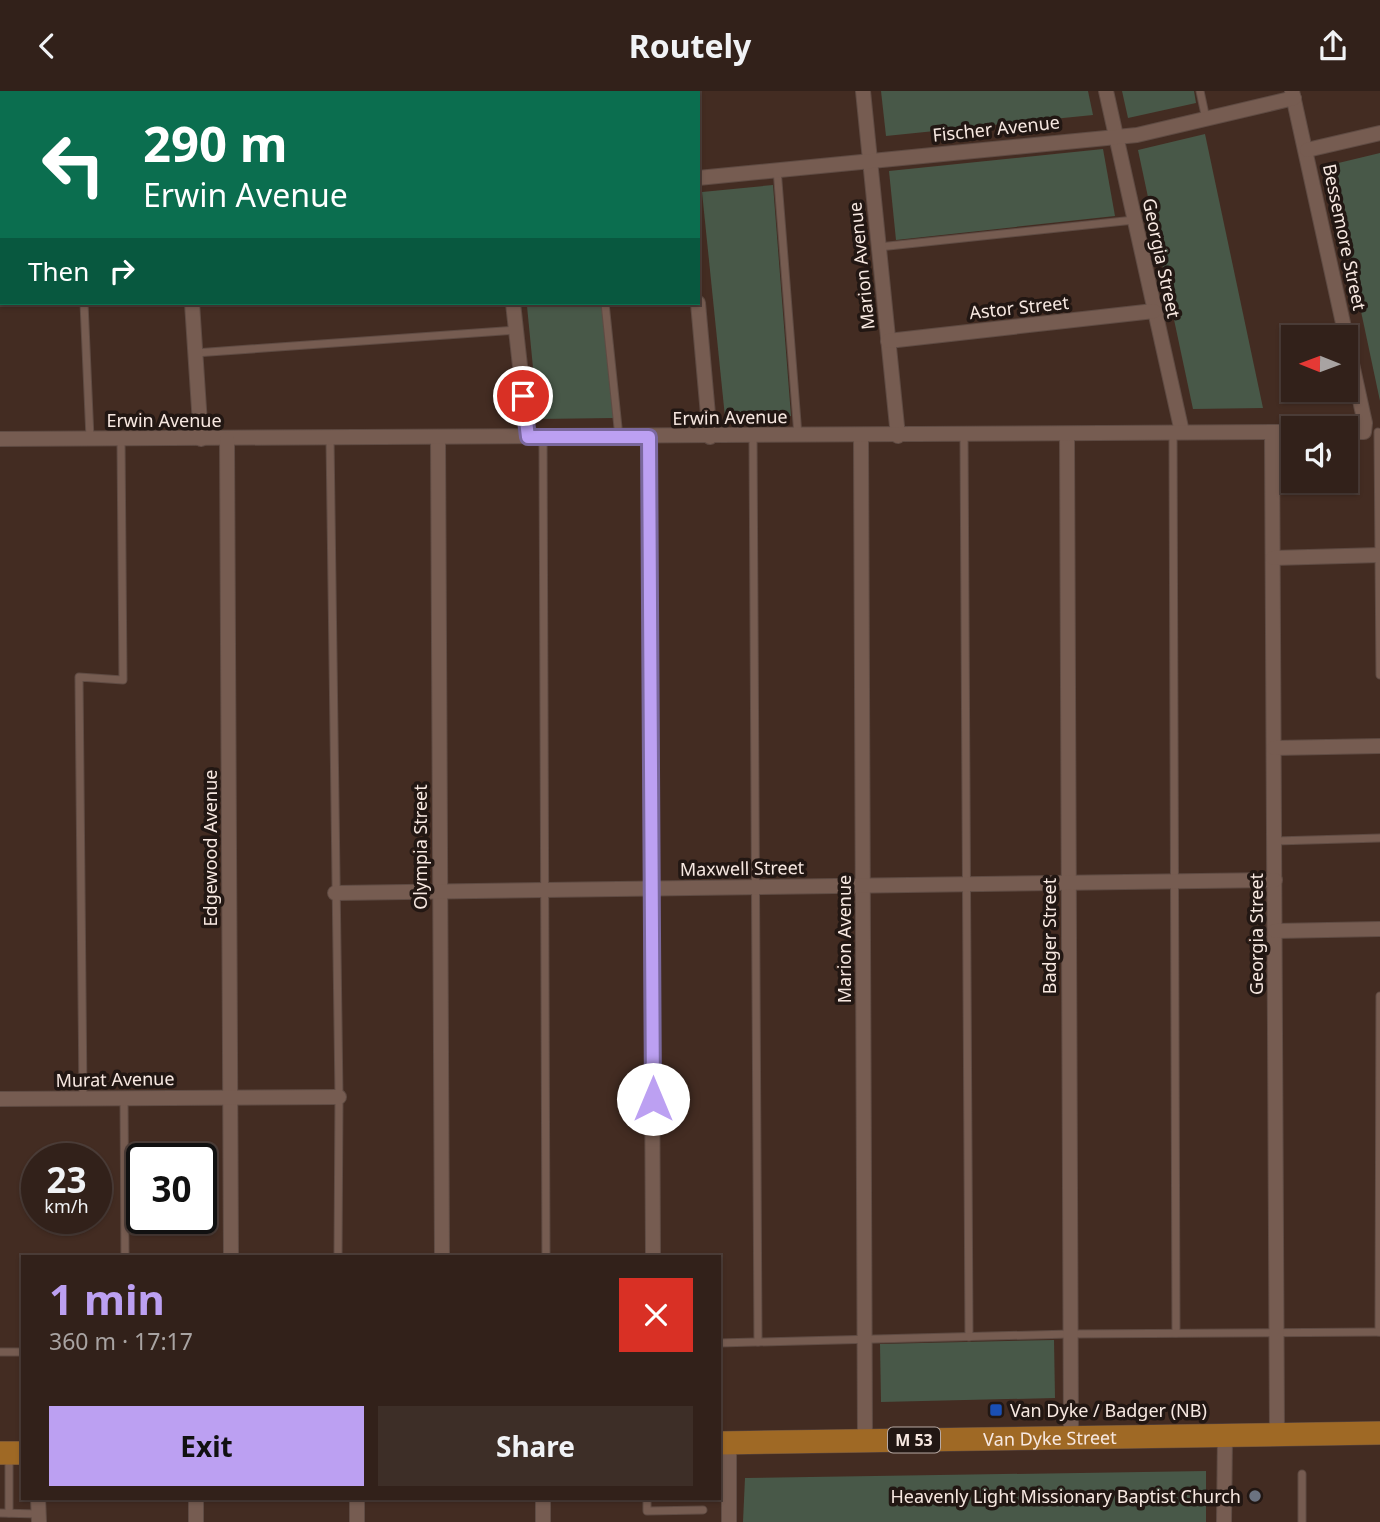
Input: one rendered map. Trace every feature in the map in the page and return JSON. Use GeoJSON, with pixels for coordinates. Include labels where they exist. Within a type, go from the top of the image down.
{"type":"FeatureCollection","features":[{"type":"Feature","properties":{"kind":"main road","name":"Van Dyke Street"},"geometry":{"type":"LineString","coordinates":[[724,1443],[1380,1433]]}},
{"type":"Feature","properties":{"kind":"street","name":"Marion Avenue"},"geometry":{"type":"LineString","coordinates":[[863,91],[898,436]]}},
{"type":"Feature","properties":{"kind":"street","name":"Georgia Street"},"geometry":{"type":"LineString","coordinates":[[1106,91],[1154,311],[1177,432]]}},
{"type":"Feature","properties":{"kind":"street","name":"Fischer Avenue"},"geometry":{"type":"LineString","coordinates":[[700,178],[1137,135],[1206,120],[1293,95]]}},
{"type":"Feature","properties":{"kind":"street","name":"Bessemore Street"},"geometry":{"type":"LineString","coordinates":[[1293,95],[1365,423],[1374,432]]}},
{"type":"Feature","properties":{"kind":"street"},"geometry":{"type":"LineString","coordinates":[[1307,150],[1380,133]]}},
{"type":"Feature","properties":{"kind":"street"},"geometry":{"type":"LineString","coordinates":[[192,305],[201,439]]}},
{"type":"Feature","properties":{"kind":"street"},"geometry":{"type":"LineString","coordinates":[[513,305],[536,438]]}},
{"type":"Feature","properties":{"kind":"street"},"geometry":{"type":"LineString","coordinates":[[698,305],[710,437]]}},
{"type":"Feature","properties":{"kind":"street","name":"Astor Street"},"geometry":{"type":"LineString","coordinates":[[888,341],[1154,311]]}},
{"type":"Feature","properties":{"kind":"street","name":"Georgia Street"},"geometry":{"type":"LineString","coordinates":[[1272,432],[1277,1435]]}},
{"type":"Feature","properties":{"kind":"street","name":"Erwin Avenue"},"geometry":{"type":"LineString","coordinates":[[0,439],[798,435],[861,437],[1281,432]]}},
{"type":"Feature","properties":{"kind":"street","name":"Badger Street"},"geometry":{"type":"LineString","coordinates":[[1067,435],[1071,1438]]}},
{"type":"Feature","properties":{"kind":"street","name":"Olympia Street"},"geometry":{"type":"LineString","coordinates":[[438,437],[442,1255]]}},
{"type":"Feature","properties":{"kind":"street"},"geometry":{"type":"LineString","coordinates":[[649,437],[653,1255]]}},
{"type":"Feature","properties":{"kind":"street","name":"Marion Avenue"},"geometry":{"type":"LineString","coordinates":[[861,437],[865,1441]]}},
{"type":"Feature","properties":{"kind":"street","name":"Edgewood Avenue"},"geometry":{"type":"LineString","coordinates":[[227,439],[232,1255]]}},
{"type":"Feature","properties":{"kind":"street"},"geometry":{"type":"LineString","coordinates":[[1273,558],[1379,555]]}},
{"type":"Feature","properties":{"kind":"street"},"geometry":{"type":"LineString","coordinates":[[1274,748],[1380,747]]}},
{"type":"Feature","properties":{"kind":"street","name":"Maxwell Street"},"geometry":{"type":"LineString","coordinates":[[335,893],[1275,880]]}},
{"type":"Feature","properties":{"kind":"street"},"geometry":{"type":"LineString","coordinates":[[1276,931],[1380,929]]}},
{"type":"Feature","properties":{"kind":"street","name":"Murat Avenue"},"geometry":{"type":"LineString","coordinates":[[0,1099],[339,1097]]}},
{"type":"Feature","properties":{"kind":"street"},"geometry":{"type":"LineString","coordinates":[[1224,1522],[1225,1436]]}},
{"type":"Feature","properties":{"kind":"street"},"geometry":{"type":"LineString","coordinates":[[724,1443],[729,1522]]}},
{"type":"Feature","properties":{"kind":"street"},"geometry":{"type":"LineString","coordinates":[[38,1500],[39,1518]]}},
{"type":"Feature","properties":{"kind":"street"},"geometry":{"type":"LineString","coordinates":[[196,1500],[196,1522]]}},
{"type":"Feature","properties":{"kind":"street"},"geometry":{"type":"LineString","coordinates":[[357,1500],[357,1522]]}},
{"type":"Feature","properties":{"kind":"street"},"geometry":{"type":"LineString","coordinates":[[543,1500],[543,1522]]}},
{"type":"Feature","properties":{"kind":"lane"},"geometry":{"type":"LineString","coordinates":[[1200,91],[1206,120]]}},
{"type":"Feature","properties":{"kind":"lane"},"geometry":{"type":"LineString","coordinates":[[777,169],[798,435]]}},
{"type":"Feature","properties":{"kind":"lane"},"geometry":{"type":"LineString","coordinates":[[878,247],[1134,220]]}},
{"type":"Feature","properties":{"kind":"lane"},"geometry":{"type":"LineString","coordinates":[[84,305],[90,439]]}},
{"type":"Feature","properties":{"kind":"lane"},"geometry":{"type":"LineString","coordinates":[[605,305],[619,437]]}},
{"type":"Feature","properties":{"kind":"lane"},"geometry":{"type":"LineString","coordinates":[[195,353],[516,330]]}},
{"type":"Feature","properties":{"kind":"lane"},"geometry":{"type":"LineString","coordinates":[[1176,1333],[1173,881],[1177,432]]}},
{"type":"Feature","properties":{"kind":"lane"},"geometry":{"type":"LineString","coordinates":[[1374,432],[1380,675]]}},
{"type":"Feature","properties":{"kind":"lane"},"geometry":{"type":"LineString","coordinates":[[753,436],[758,1342]]}},
{"type":"Feature","properties":{"kind":"lane"},"geometry":{"type":"LineString","coordinates":[[964,436],[969,1337]]}},
{"type":"Feature","properties":{"kind":"lane"},"geometry":{"type":"LineString","coordinates":[[330,438],[339,1097],[338,1255]]}},
{"type":"Feature","properties":{"kind":"lane"},"geometry":{"type":"LineString","coordinates":[[536,438],[544,890],[546,1255]]}},
{"type":"Feature","properties":{"kind":"lane"},"geometry":{"type":"LineString","coordinates":[[83,1098],[79,677],[123,680],[121,439]]}},
{"type":"Feature","properties":{"kind":"lane"},"geometry":{"type":"LineString","coordinates":[[1275,841],[1380,838]]}},
{"type":"Feature","properties":{"kind":"lane"},"geometry":{"type":"LineString","coordinates":[[721,1343],[1070,1334],[1379,1332],[1380,996]]}},
{"type":"Feature","properties":{"kind":"lane"},"geometry":{"type":"LineString","coordinates":[[124,1098],[125,1255]]}},
{"type":"Feature","properties":{"kind":"lane"},"geometry":{"type":"LineString","coordinates":[[0,1352],[21,1352]]}},
{"type":"Feature","properties":{"kind":"lane"},"geometry":{"type":"LineString","coordinates":[[9,1513],[11,1453]]}},
{"type":"Feature","properties":{"kind":"lane"},"geometry":{"type":"LineString","coordinates":[[1302,1474],[1302,1522]]}},
{"type":"Feature","properties":{"kind":"lane"},"geometry":{"type":"LineString","coordinates":[[647,1500],[647,1511],[703,1510]]}},
{"type":"Feature","properties":{"kind":"lane"},"geometry":{"type":"LineString","coordinates":[[0,1513],[39,1518]]}},
{"type":"Feature","properties":{"kind":"green space"},"geometry":{"type":"Polygon","coordinates":[[[881,91],[1088,91],[1093,115],[886,136],[881,91]]]}},
{"type":"Feature","properties":{"kind":"green space"},"geometry":{"type":"Polygon","coordinates":[[[1122,91],[1194,91],[1196,103],[1128,118],[1122,91]]]}},
{"type":"Feature","properties":{"kind":"green space"},"geometry":{"type":"Polygon","coordinates":[[[1205,134],[1263,408],[1193,409],[1138,150],[1205,134]]]}},
{"type":"Feature","properties":{"kind":"green space"},"geometry":{"type":"Polygon","coordinates":[[[1103,149],[1115,216],[896,240],[889,171],[1103,149]]]}},
{"type":"Feature","properties":{"kind":"green space"},"geometry":{"type":"Polygon","coordinates":[[[1380,153],[1380,401],[1330,165],[1380,153]]]}},
{"type":"Feature","properties":{"kind":"green space"},"geometry":{"type":"Polygon","coordinates":[[[773,185],[791,416],[725,417],[702,192],[773,185]]]}},
{"type":"Feature","properties":{"kind":"green space"},"geometry":{"type":"Polygon","coordinates":[[[602,305],[614,418],[538,419],[527,306],[602,305]]]}},
{"type":"Feature","properties":{"kind":"green space"},"geometry":{"type":"Polygon","coordinates":[[[1054,1340],[1055,1398],[881,1402],[880,1344],[1054,1340]]]}},
{"type":"Feature","properties":{"kind":"green space"},"geometry":{"type":"Polygon","coordinates":[[[1206,1471],[1206,1522],[743,1522],[745,1478],[1206,1471]]]}},
{"type":"Feature","properties":{"kind":"place","name":"Van Dyke / Badger (NB)"},"geometry":{"type":"Point","coordinates":[996,1410]}},
{"type":"Feature","properties":{"kind":"place","name":"Heavenly Light Missionary Baptist Church"},"geometry":{"type":"Point","coordinates":[1255,1496]}},
{"type":"Feature","properties":{"kind":"route"},"geometry":{"type":"LineString","coordinates":[[523,396],[528,437],[649,437],[653,1099]]}}]}
